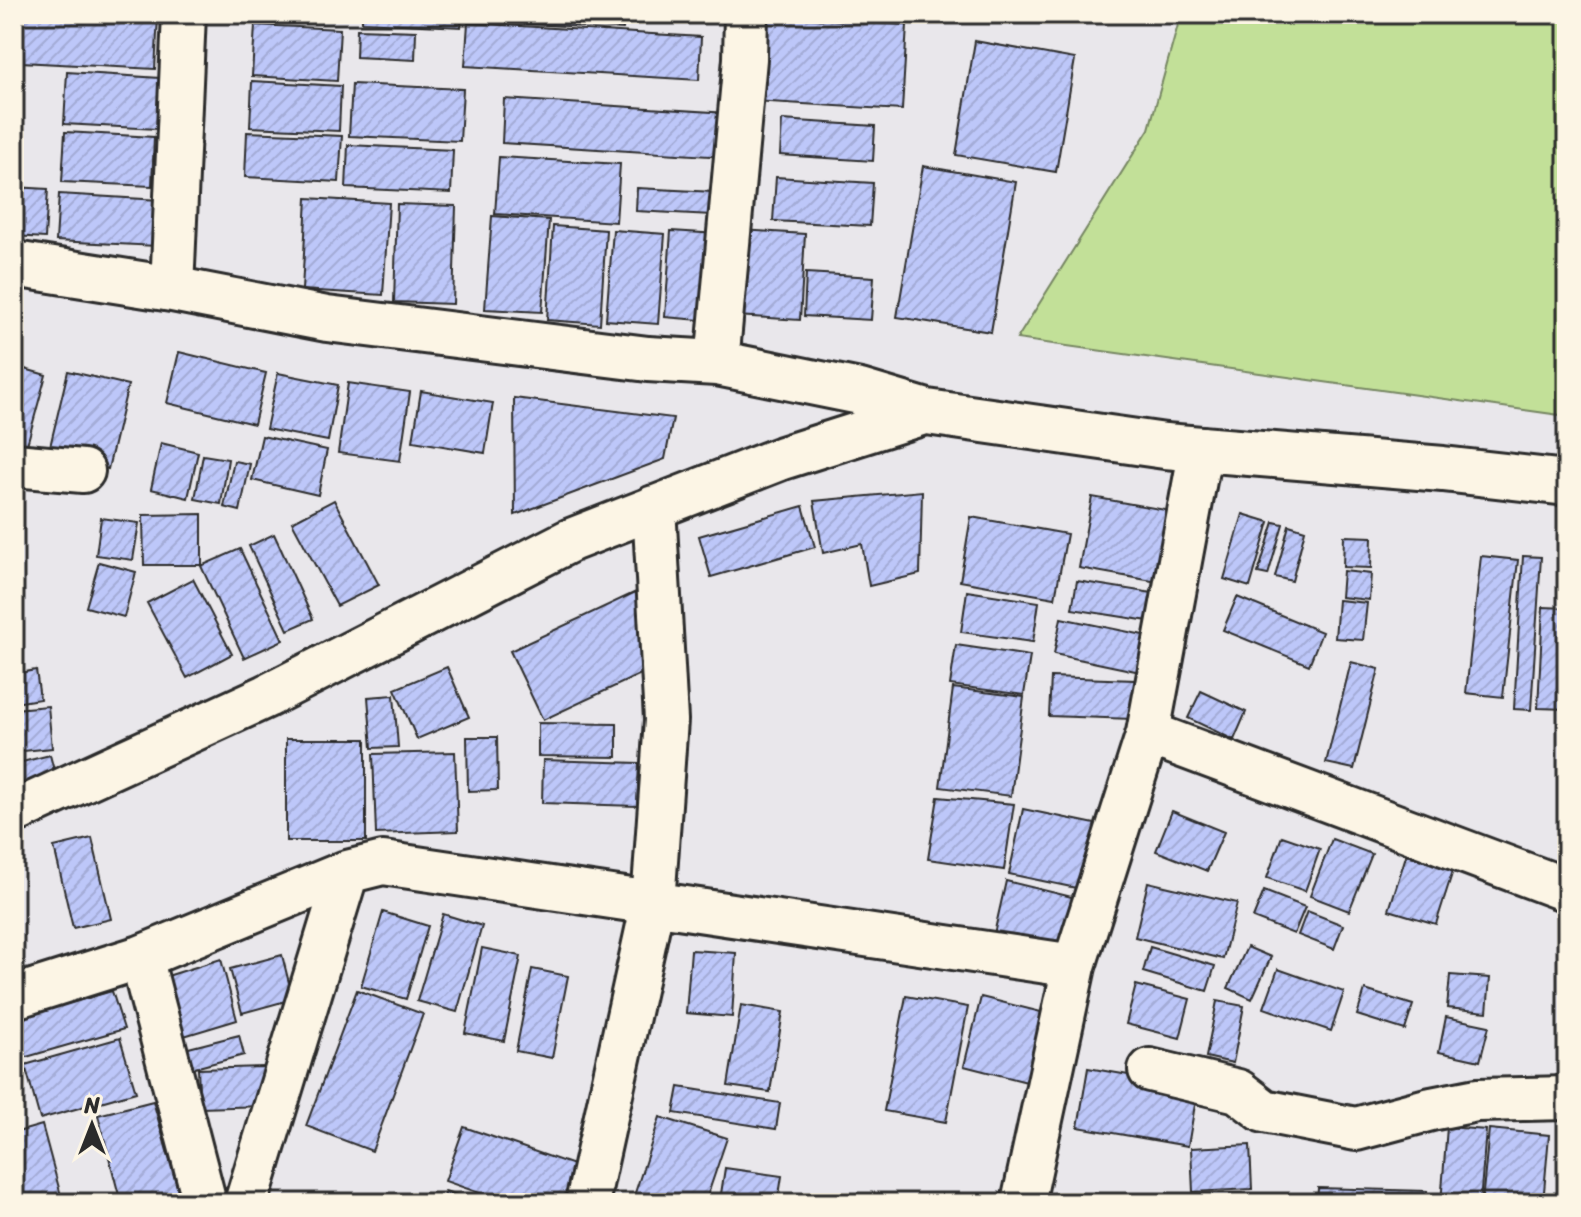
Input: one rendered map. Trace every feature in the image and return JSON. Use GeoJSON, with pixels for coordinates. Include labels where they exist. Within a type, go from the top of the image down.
{"type":"FeatureCollection","features":[{"type":"Feature","properties":{"kind":"street"},"geometry":{"type":"LineString","coordinates":[[172,289],[184,14]]}},
{"type":"Feature","properties":{"kind":"street"},"geometry":{"type":"LineString","coordinates":[[717,363],[745,59],[746,14]]}},
{"type":"Feature","properties":{"kind":"street"},"geometry":{"type":"LineString","coordinates":[[14,264],[172,289],[327,319],[648,359],[717,363],[860,392],[927,412],[1165,446],[1567,483]]}},
{"type":"Feature","properties":{"kind":"street"},"geometry":{"type":"LineString","coordinates":[[14,812],[267,696],[571,540],[782,458],[927,412]]}},
{"type":"Feature","properties":{"kind":"street"},"geometry":{"type":"LineString","coordinates":[[1023,1203],[1074,966],[1148,733],[1201,448]]}},
{"type":"Feature","properties":{"kind":"street"},"geometry":{"type":"LineString","coordinates":[[14,465],[83,471]]}},
{"type":"Feature","properties":{"kind":"street"},"geometry":{"type":"LineString","coordinates":[[587,1203],[653,903],[666,720],[654,507]]}},
{"type":"Feature","properties":{"kind":"street"},"geometry":{"type":"LineString","coordinates":[[1148,733],[1567,890]]}},
{"type":"Feature","properties":{"kind":"street"},"geometry":{"type":"LineString","coordinates":[[14,997],[141,957],[347,872],[383,863],[1074,966]]}},
{"type":"Feature","properties":{"kind":"street"},"geometry":{"type":"LineString","coordinates":[[241,1196],[347,872]]}},
{"type":"Feature","properties":{"kind":"street"},"geometry":{"type":"LineString","coordinates":[[141,957],[205,1203]]}},
{"type":"Feature","properties":{"kind":"street"},"geometry":{"type":"LineString","coordinates":[[1150,1070],[1238,1091],[1264,1111],[1356,1129],[1477,1100],[1567,1098]]}},
{"type":"Feature","properties":{"kind":"green space"},"geometry":{"type":"Polygon","coordinates":[[[1181,14],[1567,14],[1567,416],[1017,339],[1149,129],[1181,14]]]}},
{"type":"Feature","properties":{"kind":"building"},"geometry":{"type":"Polygon","coordinates":[[[23,14],[158,16],[155,69],[21,62],[23,14]]]}},
{"type":"Feature","properties":{"kind":"building"},"geometry":{"type":"Polygon","coordinates":[[[362,14],[462,14],[461,27],[362,22],[362,14]]]}},
{"type":"Feature","properties":{"kind":"building"},"geometry":{"type":"Polygon","coordinates":[[[513,14],[624,14],[623,29],[512,23],[513,14]]]}},
{"type":"Feature","properties":{"kind":"building"},"geometry":{"type":"Polygon","coordinates":[[[645,14],[743,14],[743,20],[645,14]]]}},
{"type":"Feature","properties":{"kind":"building"},"geometry":{"type":"Polygon","coordinates":[[[757,15],[907,25],[902,110],[751,101],[757,15]]]}},
{"type":"Feature","properties":{"kind":"building"},"geometry":{"type":"Polygon","coordinates":[[[468,23],[701,37],[699,80],[465,66],[468,23]]]}},
{"type":"Feature","properties":{"kind":"building"},"geometry":{"type":"Polygon","coordinates":[[[255,25],[340,29],[337,81],[252,76],[255,25]]]}},
{"type":"Feature","properties":{"kind":"building"},"geometry":{"type":"Polygon","coordinates":[[[357,29],[416,31],[415,60],[356,57],[357,29]]]}},
{"type":"Feature","properties":{"kind":"building"},"geometry":{"type":"Polygon","coordinates":[[[975,41],[1075,59],[1056,172],[956,155],[975,41]]]}},
{"type":"Feature","properties":{"kind":"building"},"geometry":{"type":"Polygon","coordinates":[[[67,72],[160,78],[157,129],[64,124],[67,72]]]}},
{"type":"Feature","properties":{"kind":"building"},"geometry":{"type":"Polygon","coordinates":[[[252,81],[341,86],[339,131],[250,127],[252,81]]]}},
{"type":"Feature","properties":{"kind":"building"},"geometry":{"type":"Polygon","coordinates":[[[352,84],[463,89],[460,141],[349,136],[352,84]]]}},
{"type":"Feature","properties":{"kind":"building"},"geometry":{"type":"Polygon","coordinates":[[[504,99],[728,113],[725,157],[502,143],[504,99]]]}},
{"type":"Feature","properties":{"kind":"building"},"geometry":{"type":"Polygon","coordinates":[[[782,120],[875,126],[873,161],[780,155],[782,120]]]}},
{"type":"Feature","properties":{"kind":"building"},"geometry":{"type":"Polygon","coordinates":[[[65,132],[154,137],[152,186],[62,182],[65,132]]]}},
{"type":"Feature","properties":{"kind":"building"},"geometry":{"type":"Polygon","coordinates":[[[247,132],[342,136],[339,182],[245,177],[247,132]]]}},
{"type":"Feature","properties":{"kind":"building"},"geometry":{"type":"Polygon","coordinates":[[[348,145],[453,150],[451,193],[346,188],[348,145]]]}},
{"type":"Feature","properties":{"kind":"building"},"geometry":{"type":"Polygon","coordinates":[[[499,157],[620,164],[616,222],[495,214],[499,157]]]}},
{"type":"Feature","properties":{"kind":"building"},"geometry":{"type":"Polygon","coordinates":[[[923,166],[1016,182],[991,332],[897,317],[923,166]]]}},
{"type":"Feature","properties":{"kind":"building"},"geometry":{"type":"Polygon","coordinates":[[[776,177],[873,183],[870,226],[773,221],[776,177]]]}},
{"type":"Feature","properties":{"kind":"building"},"geometry":{"type":"Polygon","coordinates":[[[14,187],[48,189],[45,238],[14,236],[14,187]]]}},
{"type":"Feature","properties":{"kind":"building"},"geometry":{"type":"Polygon","coordinates":[[[637,188],[714,192],[712,215],[636,211],[637,188]]]}},
{"type":"Feature","properties":{"kind":"building"},"geometry":{"type":"Polygon","coordinates":[[[59,194],[160,200],[157,246],[56,241],[59,194]]]}},
{"type":"Feature","properties":{"kind":"building"},"geometry":{"type":"Polygon","coordinates":[[[307,198],[389,203],[383,295],[302,290],[307,198]]]}},
{"type":"Feature","properties":{"kind":"building"},"geometry":{"type":"Polygon","coordinates":[[[397,204],[456,206],[453,304],[394,302],[397,204]]]}},
{"type":"Feature","properties":{"kind":"building"},"geometry":{"type":"Polygon","coordinates":[[[492,216],[549,220],[542,312],[485,309],[492,216]]]}},
{"type":"Feature","properties":{"kind":"building"},"geometry":{"type":"Polygon","coordinates":[[[553,226],[606,230],[600,324],[547,320],[553,226]]]}},
{"type":"Feature","properties":{"kind":"building"},"geometry":{"type":"Polygon","coordinates":[[[613,230],[665,234],[658,324],[606,320],[613,230]]]}},
{"type":"Feature","properties":{"kind":"building"},"geometry":{"type":"Polygon","coordinates":[[[741,230],[805,234],[800,320],[736,316],[741,230]]]}},
{"type":"Feature","properties":{"kind":"building"},"geometry":{"type":"Polygon","coordinates":[[[671,231],[718,234],[712,321],[665,317],[671,231]]]}},
{"type":"Feature","properties":{"kind":"building"},"geometry":{"type":"Polygon","coordinates":[[[806,273],[874,277],[871,320],[804,316],[806,273]]]}},
{"type":"Feature","properties":{"kind":"building"},"geometry":{"type":"Polygon","coordinates":[[[179,352],[266,373],[254,424],[167,403],[179,352]]]}},
{"type":"Feature","properties":{"kind":"building"},"geometry":{"type":"Polygon","coordinates":[[[14,366],[46,375],[25,452],[14,449],[14,366]]]}},
{"type":"Feature","properties":{"kind":"building"},"geometry":{"type":"Polygon","coordinates":[[[68,371],[128,385],[108,469],[48,455],[68,371]]]}},
{"type":"Feature","properties":{"kind":"building"},"geometry":{"type":"Polygon","coordinates":[[[278,373],[338,385],[328,441],[266,429],[278,373]]]}},
{"type":"Feature","properties":{"kind":"building"},"geometry":{"type":"Polygon","coordinates":[[[348,383],[410,392],[400,461],[338,453],[348,383]]]}},
{"type":"Feature","properties":{"kind":"building"},"geometry":{"type":"Polygon","coordinates":[[[421,391],[493,403],[485,453],[413,441],[421,391]]]}},
{"type":"Feature","properties":{"kind":"building"},"geometry":{"type":"Polygon","coordinates":[[[514,398],[673,418],[665,459],[515,515],[514,398]]]}},
{"type":"Feature","properties":{"kind":"building"},"geometry":{"type":"Polygon","coordinates":[[[262,436],[327,450],[318,495],[252,480],[262,436]]]}},
{"type":"Feature","properties":{"kind":"building"},"geometry":{"type":"Polygon","coordinates":[[[161,443],[198,452],[188,498],[151,489],[161,443]]]}},
{"type":"Feature","properties":{"kind":"building"},"geometry":{"type":"Polygon","coordinates":[[[203,455],[228,459],[221,504],[195,499],[203,455]]]}},
{"type":"Feature","properties":{"kind":"building"},"geometry":{"type":"Polygon","coordinates":[[[234,461],[250,464],[240,511],[224,507],[234,461]]]}},
{"type":"Feature","properties":{"kind":"building"},"geometry":{"type":"Polygon","coordinates":[[[922,491],[920,574],[869,586],[862,544],[823,553],[814,501],[922,491]]]}},
{"type":"Feature","properties":{"kind":"building"},"geometry":{"type":"Polygon","coordinates":[[[1092,497],[1188,514],[1175,585],[1079,568],[1092,497]]]}},
{"type":"Feature","properties":{"kind":"building"},"geometry":{"type":"Polygon","coordinates":[[[334,500],[379,585],[337,606],[292,522],[334,500]]]}},
{"type":"Feature","properties":{"kind":"building"},"geometry":{"type":"Polygon","coordinates":[[[803,506],[815,547],[711,577],[699,536],[803,506]]]}},
{"type":"Feature","properties":{"kind":"building"},"geometry":{"type":"Polygon","coordinates":[[[202,514],[202,565],[144,565],[143,515],[202,514]]]}},
{"type":"Feature","properties":{"kind":"building"},"geometry":{"type":"Polygon","coordinates":[[[1243,514],[1269,522],[1250,587],[1224,579],[1243,514]]]}},
{"type":"Feature","properties":{"kind":"building"},"geometry":{"type":"Polygon","coordinates":[[[971,517],[1067,534],[1055,598],[960,581],[971,517]]]}},
{"type":"Feature","properties":{"kind":"building"},"geometry":{"type":"Polygon","coordinates":[[[101,518],[139,523],[133,560],[96,555],[101,518]]]}},
{"type":"Feature","properties":{"kind":"building"},"geometry":{"type":"Polygon","coordinates":[[[1274,522],[1283,524],[1268,575],[1258,573],[1274,522]]]}},
{"type":"Feature","properties":{"kind":"building"},"geometry":{"type":"Polygon","coordinates":[[[1289,525],[1305,530],[1292,581],[1275,577],[1289,525]]]}},
{"type":"Feature","properties":{"kind":"building"},"geometry":{"type":"Polygon","coordinates":[[[274,534],[313,619],[288,630],[249,546],[274,534]]]}},
{"type":"Feature","properties":{"kind":"building"},"geometry":{"type":"Polygon","coordinates":[[[1344,536],[1372,537],[1371,568],[1343,567],[1344,536]]]}},
{"type":"Feature","properties":{"kind":"building"},"geometry":{"type":"Polygon","coordinates":[[[240,549],[283,640],[244,658],[201,566],[240,549]]]}},
{"type":"Feature","properties":{"kind":"building"},"geometry":{"type":"Polygon","coordinates":[[[1481,556],[1518,560],[1503,697],[1466,693],[1481,556]]]}},
{"type":"Feature","properties":{"kind":"building"},"geometry":{"type":"Polygon","coordinates":[[[1523,556],[1541,557],[1531,710],[1514,709],[1523,556]]]}},
{"type":"Feature","properties":{"kind":"building"},"geometry":{"type":"Polygon","coordinates":[[[99,562],[136,572],[124,617],[86,607],[99,562]]]}},
{"type":"Feature","properties":{"kind":"building"},"geometry":{"type":"Polygon","coordinates":[[[1343,571],[1371,574],[1369,600],[1341,597],[1343,571]]]}},
{"type":"Feature","properties":{"kind":"building"},"geometry":{"type":"Polygon","coordinates":[[[193,579],[232,654],[187,678],[147,603],[193,579]]]}},
{"type":"Feature","properties":{"kind":"building"},"geometry":{"type":"Polygon","coordinates":[[[1077,581],[1159,594],[1155,622],[1072,609],[1077,581]]]}},
{"type":"Feature","properties":{"kind":"building"},"geometry":{"type":"Polygon","coordinates":[[[640,590],[673,659],[543,720],[510,651],[640,590]]]}},
{"type":"Feature","properties":{"kind":"building"},"geometry":{"type":"Polygon","coordinates":[[[967,591],[1039,602],[1033,642],[961,632],[967,591]]]}},
{"type":"Feature","properties":{"kind":"building"},"geometry":{"type":"Polygon","coordinates":[[[1237,597],[1322,632],[1309,665],[1223,630],[1237,597]]]}},
{"type":"Feature","properties":{"kind":"building"},"geometry":{"type":"Polygon","coordinates":[[[1338,600],[1367,603],[1363,640],[1335,638],[1338,600]]]}},
{"type":"Feature","properties":{"kind":"building"},"geometry":{"type":"Polygon","coordinates":[[[1543,607],[1567,608],[1567,709],[1538,708],[1543,607]]]}},
{"type":"Feature","properties":{"kind":"building"},"geometry":{"type":"Polygon","coordinates":[[[1061,618],[1158,638],[1150,674],[1054,654],[1061,618]]]}},
{"type":"Feature","properties":{"kind":"building"},"geometry":{"type":"Polygon","coordinates":[[[956,645],[1030,656],[1024,695],[950,685],[956,645]]]}},
{"type":"Feature","properties":{"kind":"building"},"geometry":{"type":"Polygon","coordinates":[[[1351,662],[1379,669],[1354,769],[1326,763],[1351,662]]]}},
{"type":"Feature","properties":{"kind":"building"},"geometry":{"type":"Polygon","coordinates":[[[447,667],[469,717],[417,739],[395,689],[447,667]]]}},
{"type":"Feature","properties":{"kind":"building"},"geometry":{"type":"Polygon","coordinates":[[[36,670],[40,699],[14,703],[14,674],[36,670]]]}},
{"type":"Feature","properties":{"kind":"building"},"geometry":{"type":"Polygon","coordinates":[[[1051,677],[1135,680],[1133,719],[1049,716],[1051,677]]]}},
{"type":"Feature","properties":{"kind":"building"},"geometry":{"type":"Polygon","coordinates":[[[953,688],[1024,697],[1011,796],[940,787],[953,688]]]}},
{"type":"Feature","properties":{"kind":"building"},"geometry":{"type":"Polygon","coordinates":[[[1201,691],[1246,712],[1234,740],[1188,718],[1201,691]]]}},
{"type":"Feature","properties":{"kind":"building"},"geometry":{"type":"Polygon","coordinates":[[[394,695],[398,747],[372,748],[368,697],[394,695]]]}},
{"type":"Feature","properties":{"kind":"building"},"geometry":{"type":"Polygon","coordinates":[[[48,706],[52,748],[14,752],[14,709],[48,706]]]}},
{"type":"Feature","properties":{"kind":"building"},"geometry":{"type":"Polygon","coordinates":[[[538,723],[617,724],[617,757],[538,756],[538,723]]]}},
{"type":"Feature","properties":{"kind":"building"},"geometry":{"type":"Polygon","coordinates":[[[467,737],[497,737],[498,790],[468,791],[467,737]]]}},
{"type":"Feature","properties":{"kind":"building"},"geometry":{"type":"Polygon","coordinates":[[[286,739],[366,739],[366,841],[286,841],[286,739]]]}},
{"type":"Feature","properties":{"kind":"building"},"geometry":{"type":"Polygon","coordinates":[[[455,752],[458,831],[376,834],[373,754],[455,752]]]}},
{"type":"Feature","properties":{"kind":"building"},"geometry":{"type":"Polygon","coordinates":[[[50,755],[57,782],[14,791],[14,764],[50,755]]]}},
{"type":"Feature","properties":{"kind":"building"},"geometry":{"type":"Polygon","coordinates":[[[543,760],[639,763],[637,806],[542,803],[543,760]]]}},
{"type":"Feature","properties":{"kind":"building"},"geometry":{"type":"Polygon","coordinates":[[[938,797],[1014,804],[1004,870],[928,859],[938,797]]]}},
{"type":"Feature","properties":{"kind":"building"},"geometry":{"type":"Polygon","coordinates":[[[1023,809],[1095,824],[1081,889],[1009,874],[1023,809]]]}},
{"type":"Feature","properties":{"kind":"building"},"geometry":{"type":"Polygon","coordinates":[[[1172,811],[1224,832],[1207,871],[1156,851],[1172,811]]]}},
{"type":"Feature","properties":{"kind":"building"},"geometry":{"type":"Polygon","coordinates":[[[1282,836],[1320,849],[1305,891],[1267,878],[1282,836]]]}},
{"type":"Feature","properties":{"kind":"building"},"geometry":{"type":"Polygon","coordinates":[[[92,838],[111,919],[73,928],[54,847],[92,838]]]}},
{"type":"Feature","properties":{"kind":"building"},"geometry":{"type":"Polygon","coordinates":[[[1332,839],[1372,854],[1349,911],[1310,896],[1332,839]]]}},
{"type":"Feature","properties":{"kind":"building"},"geometry":{"type":"Polygon","coordinates":[[[1410,843],[1457,858],[1436,924],[1389,910],[1410,843]]]}},
{"type":"Feature","properties":{"kind":"building"},"geometry":{"type":"Polygon","coordinates":[[[1006,881],[1076,898],[1062,959],[992,943],[1006,881]]]}},
{"type":"Feature","properties":{"kind":"building"},"geometry":{"type":"Polygon","coordinates":[[[1148,882],[1237,903],[1223,959],[1135,937],[1148,882]]]}},
{"type":"Feature","properties":{"kind":"building"},"geometry":{"type":"Polygon","coordinates":[[[1264,891],[1305,907],[1294,934],[1253,918],[1264,891]]]}},
{"type":"Feature","properties":{"kind":"building"},"geometry":{"type":"Polygon","coordinates":[[[1307,911],[1343,925],[1334,949],[1298,935],[1307,911]]]}},
{"type":"Feature","properties":{"kind":"building"},"geometry":{"type":"Polygon","coordinates":[[[383,912],[428,926],[406,999],[361,986],[383,912]]]}},
{"type":"Feature","properties":{"kind":"building"},"geometry":{"type":"Polygon","coordinates":[[[443,914],[482,926],[457,1012],[417,1001],[443,914]]]}},
{"type":"Feature","properties":{"kind":"building"},"geometry":{"type":"Polygon","coordinates":[[[1150,947],[1215,966],[1207,991],[1143,972],[1150,947]]]}},
{"type":"Feature","properties":{"kind":"building"},"geometry":{"type":"Polygon","coordinates":[[[1247,947],[1271,957],[1252,999],[1228,988],[1247,947]]]}},
{"type":"Feature","properties":{"kind":"building"},"geometry":{"type":"Polygon","coordinates":[[[482,948],[521,956],[504,1041],[465,1033],[482,948]]]}},
{"type":"Feature","properties":{"kind":"building"},"geometry":{"type":"Polygon","coordinates":[[[691,950],[736,953],[732,1017],[686,1013],[691,950]]]}},
{"type":"Feature","properties":{"kind":"building"},"geometry":{"type":"Polygon","coordinates":[[[282,955],[293,999],[242,1013],[230,969],[282,955]]]}},
{"type":"Feature","properties":{"kind":"building"},"geometry":{"type":"Polygon","coordinates":[[[221,959],[237,1020],[174,1039],[158,979],[221,959]]]}},
{"type":"Feature","properties":{"kind":"building"},"geometry":{"type":"Polygon","coordinates":[[[532,969],[568,976],[552,1058],[516,1051],[532,969]]]}},
{"type":"Feature","properties":{"kind":"building"},"geometry":{"type":"Polygon","coordinates":[[[1278,969],[1344,992],[1331,1031],[1264,1008],[1278,969]]]}},
{"type":"Feature","properties":{"kind":"building"},"geometry":{"type":"Polygon","coordinates":[[[1450,975],[1490,978],[1487,1012],[1447,1008],[1450,975]]]}},
{"type":"Feature","properties":{"kind":"building"},"geometry":{"type":"Polygon","coordinates":[[[1136,985],[1190,999],[1180,1038],[1126,1024],[1136,985]]]}},
{"type":"Feature","properties":{"kind":"building"},"geometry":{"type":"Polygon","coordinates":[[[357,990],[423,1014],[372,1151],[306,1126],[357,990]]]}},
{"type":"Feature","properties":{"kind":"building"},"geometry":{"type":"Polygon","coordinates":[[[1365,990],[1413,1005],[1405,1030],[1357,1015],[1365,990]]]}},
{"type":"Feature","properties":{"kind":"building"},"geometry":{"type":"Polygon","coordinates":[[[112,991],[124,1029],[23,1058],[14,1019],[112,991]]]}},
{"type":"Feature","properties":{"kind":"building"},"geometry":{"type":"Polygon","coordinates":[[[906,996],[968,1007],[946,1122],[884,1111],[906,996]]]}},
{"type":"Feature","properties":{"kind":"building"},"geometry":{"type":"Polygon","coordinates":[[[981,997],[1049,1014],[1031,1083],[964,1066],[981,997]]]}},
{"type":"Feature","properties":{"kind":"building"},"geometry":{"type":"Polygon","coordinates":[[[1217,1001],[1244,1006],[1233,1063],[1206,1057],[1217,1001]]]}},
{"type":"Feature","properties":{"kind":"building"},"geometry":{"type":"Polygon","coordinates":[[[741,1005],[783,1012],[770,1092],[728,1086],[741,1005]]]}},
{"type":"Feature","properties":{"kind":"building"},"geometry":{"type":"Polygon","coordinates":[[[1446,1017],[1489,1026],[1480,1061],[1439,1052],[1446,1017]]]}},
{"type":"Feature","properties":{"kind":"building"},"geometry":{"type":"Polygon","coordinates":[[[239,1035],[244,1055],[183,1071],[177,1051],[239,1035]]]}},
{"type":"Feature","properties":{"kind":"building"},"geometry":{"type":"Polygon","coordinates":[[[120,1038],[136,1092],[40,1119],[25,1065],[120,1038]]]}},
{"type":"Feature","properties":{"kind":"building"},"geometry":{"type":"Polygon","coordinates":[[[263,1067],[264,1106],[200,1108],[198,1069],[263,1067]]]}},
{"type":"Feature","properties":{"kind":"building"},"geometry":{"type":"Polygon","coordinates":[[[1088,1068],[1198,1087],[1188,1146],[1078,1127],[1088,1068]]]}},
{"type":"Feature","properties":{"kind":"building"},"geometry":{"type":"Polygon","coordinates":[[[679,1087],[780,1103],[776,1129],[674,1113],[679,1087]]]}},
{"type":"Feature","properties":{"kind":"building"},"geometry":{"type":"Polygon","coordinates":[[[153,1101],[179,1194],[151,1203],[121,1203],[98,1115],[153,1101]]]}},
{"type":"Feature","properties":{"kind":"building"},"geometry":{"type":"Polygon","coordinates":[[[660,1117],[727,1138],[705,1203],[645,1203],[633,1199],[660,1117]]]}},
{"type":"Feature","properties":{"kind":"building"},"geometry":{"type":"Polygon","coordinates":[[[42,1125],[63,1203],[14,1203],[14,1133],[42,1125]]]}},
{"type":"Feature","properties":{"kind":"building"},"geometry":{"type":"Polygon","coordinates":[[[464,1127],[588,1170],[576,1203],[508,1203],[445,1181],[464,1127]]]}},
{"type":"Feature","properties":{"kind":"building"},"geometry":{"type":"Polygon","coordinates":[[[1447,1127],[1486,1130],[1480,1203],[1441,1203],[1447,1127]]]}},
{"type":"Feature","properties":{"kind":"building"},"geometry":{"type":"Polygon","coordinates":[[[1489,1129],[1549,1135],[1543,1203],[1482,1203],[1489,1129]]]}},
{"type":"Feature","properties":{"kind":"building"},"geometry":{"type":"Polygon","coordinates":[[[1250,1145],[1252,1189],[1193,1192],[1191,1148],[1250,1145]]]}},
{"type":"Feature","properties":{"kind":"building"},"geometry":{"type":"Polygon","coordinates":[[[725,1168],[782,1176],[778,1202],[721,1194],[725,1168]]]}},
{"type":"Feature","properties":{"kind":"building"},"geometry":{"type":"Polygon","coordinates":[[[1318,1188],[1427,1191],[1426,1203],[1317,1203],[1318,1188]]]}},
{"type":"Feature","properties":{"kind":"building"},"geometry":{"type":"Polygon","coordinates":[[[445,1191],[481,1203],[441,1203],[445,1191]]]}},
{"type":"Feature","properties":{"kind":"building"},"geometry":{"type":"Polygon","coordinates":[[[718,1198],[752,1203],[717,1203],[718,1198]]]}},
{"type":"Feature","properties":{"kind":"building"},"geometry":{"type":"Polygon","coordinates":[[[1250,1199],[1250,1203],[1189,1203],[1189,1200],[1250,1199]]]}}]}
